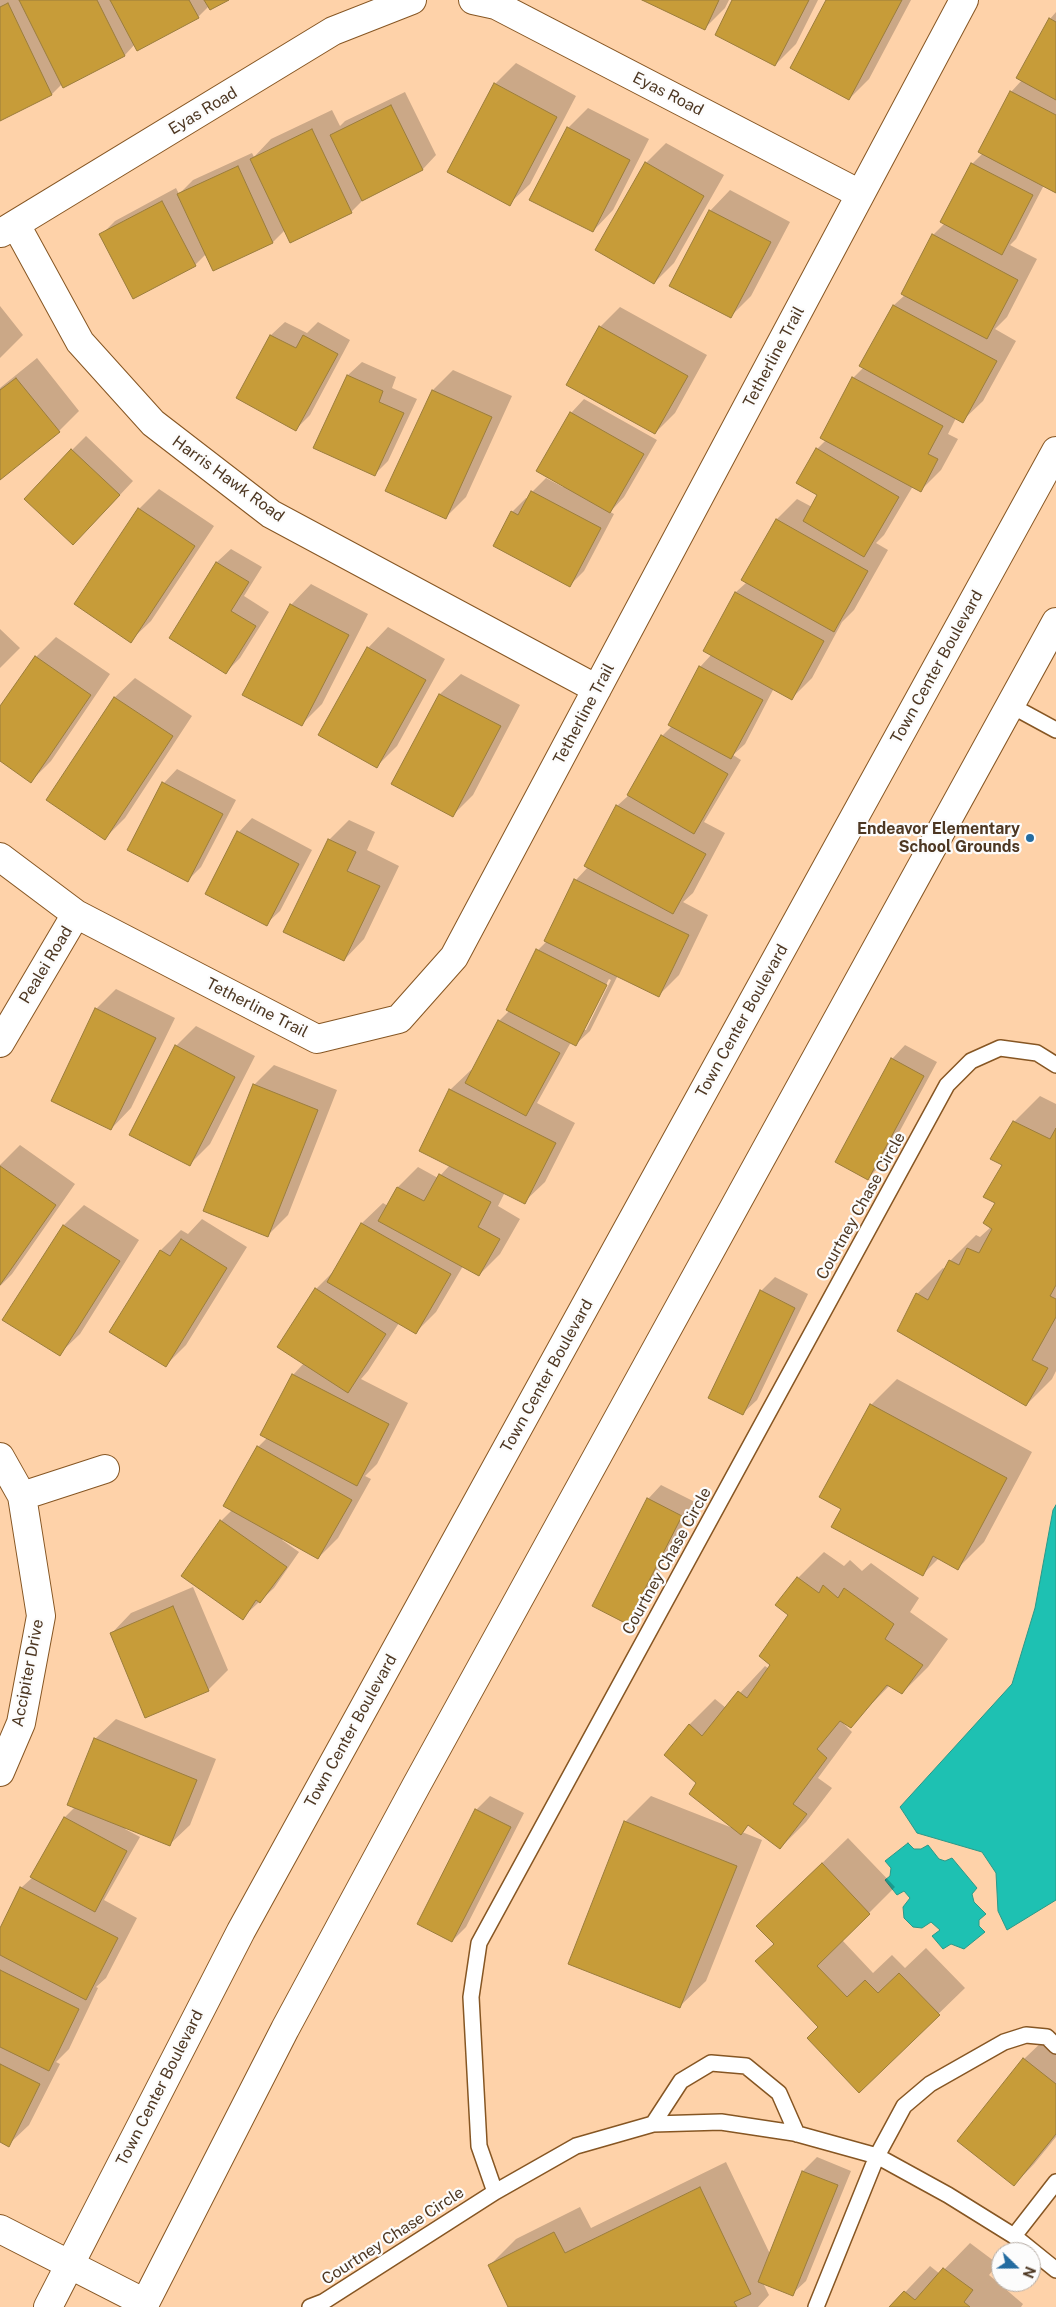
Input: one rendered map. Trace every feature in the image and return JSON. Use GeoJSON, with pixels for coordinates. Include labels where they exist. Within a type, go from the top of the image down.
{"type":"FeatureCollection","features":[{"type":"Feature","properties":{"kind":"street","name":"Eyas Road"},"geometry":{"type":"LineString","coordinates":[[8,229],[334,31],[412,0]]}},
{"type":"Feature","properties":{"kind":"street","name":"Eyas Road"},"geometry":{"type":"LineString","coordinates":[[473,0],[496,5],[860,194]]}},
{"type":"Feature","properties":{"kind":"street","name":"Tetherline Trail"},"geometry":{"type":"LineString","coordinates":[[0,857],[76,914],[317,1038],[399,1019],[454,957],[964,0]]}},
{"type":"Feature","properties":{"kind":"street","name":"Harris Hawk Road"},"geometry":{"type":"LineString","coordinates":[[8,229],[80,342],[153,423],[271,514],[598,689]]}},
{"type":"Feature","properties":{"kind":"street","name":"Town Center Boulevard"},"geometry":{"type":"LineString","coordinates":[[48,2307],[68,2264],[241,1931],[1056,451]]}},
{"type":"Feature","properties":{"kind":"street"},"geometry":{"type":"LineString","coordinates":[[0,2229],[148,2306],[285,2029],[1056,622]]}},
{"type":"Feature","properties":{"kind":"street","name":"Pealei Road"},"geometry":{"type":"LineString","coordinates":[[0,1043],[76,914]]}},
{"type":"Feature","properties":{"kind":"street","name":"Accipiter Drive"},"geometry":{"type":"LineString","coordinates":[[0,1457],[22,1496],[40,1616],[21,1724],[0,1772]]}},
{"type":"Feature","properties":{"kind":"street"},"geometry":{"type":"LineString","coordinates":[[22,1496],[105,1469]]}},
{"type":"Feature","properties":{"kind":"lane"},"geometry":{"type":"LineString","coordinates":[[1010,705],[1056,730]]}},
{"type":"Feature","properties":{"kind":"lane","name":"Courtney Chase Circle"},"geometry":{"type":"LineString","coordinates":[[495,2192],[479,2146],[471,1997],[479,1942],[947,1085],[971,1061],[1000,1048],[1036,1053],[1056,1065]]}},
{"type":"Feature","properties":{"kind":"lane"},"geometry":{"type":"LineString","coordinates":[[816,2307],[877,2156],[904,2106],[930,2084],[1004,2042],[1026,2035],[1046,2037],[1056,2046]]}},
{"type":"Feature","properties":{"kind":"lane"},"geometry":{"type":"LineString","coordinates":[[653,2124],[681,2081],[711,2063],[746,2066],[766,2082],[779,2093],[797,2134]]}},
{"type":"Feature","properties":{"kind":"lane","name":"Courtney Chase Circle"},"geometry":{"type":"LineString","coordinates":[[319,2305],[495,2192],[576,2146],[653,2124],[721,2122],[797,2134],[877,2156],[948,2195],[1014,2236],[1056,2270]]}},
{"type":"Feature","properties":{"kind":"lane"},"geometry":{"type":"LineString","coordinates":[[1014,2236],[1056,2182]]}},
{"type":"Feature","properties":{"kind":"water"},"geometry":{"type":"Polygon","coordinates":[[[1056,1505],[1056,1900],[1007,1930],[998,1911],[996,1873],[982,1852],[917,1833],[900,1807],[1012,1684],[1035,1608],[1053,1510],[1056,1505]]]}},
{"type":"Feature","properties":{"kind":"water"},"geometry":{"type":"Polygon","coordinates":[[[908,1843],[914,1849],[921,1849],[928,1845],[939,1859],[945,1861],[952,1858],[977,1888],[972,1894],[974,1902],[986,1914],[979,1920],[979,1926],[985,1932],[964,1949],[951,1944],[943,1949],[932,1936],[940,1930],[931,1922],[922,1928],[913,1927],[904,1918],[903,1907],[910,1898],[904,1891],[897,1895],[885,1880],[890,1876],[891,1868],[885,1861],[908,1843]]]}},
{"type":"Feature","properties":{"kind":"building"},"geometry":{"type":"Polygon","coordinates":[[[19,0],[97,0],[125,56],[63,88],[19,0]]]}},
{"type":"Feature","properties":{"kind":"building"},"geometry":{"type":"Polygon","coordinates":[[[110,0],[189,0],[199,18],[137,51],[110,0]]]}},
{"type":"Feature","properties":{"kind":"building"},"geometry":{"type":"Polygon","coordinates":[[[204,0],[229,0],[210,10],[204,0]]]}},
{"type":"Feature","properties":{"kind":"building"},"geometry":{"type":"Polygon","coordinates":[[[642,0],[719,0],[705,30],[642,0]]]}},
{"type":"Feature","properties":{"kind":"building"},"geometry":{"type":"Polygon","coordinates":[[[732,0],[809,0],[775,66],[715,35],[732,0]]]}},
{"type":"Feature","properties":{"kind":"building"},"geometry":{"type":"Polygon","coordinates":[[[826,0],[902,0],[849,100],[790,68],[826,0]]]}},
{"type":"Feature","properties":{"kind":"building"},"geometry":{"type":"Polygon","coordinates":[[[8,3],[52,95],[0,121],[0,7],[8,3]]]}},
{"type":"Feature","properties":{"kind":"building"},"geometry":{"type":"Polygon","coordinates":[[[1049,18],[1056,22],[1056,100],[1016,78],[1049,18]]]}},
{"type":"Feature","properties":{"kind":"building"},"geometry":{"type":"Polygon","coordinates":[[[494,83],[557,117],[510,206],[447,172],[494,83]]]}},
{"type":"Feature","properties":{"kind":"building"},"geometry":{"type":"Polygon","coordinates":[[[1010,91],[1056,115],[1056,193],[978,152],[1010,91]]]}},
{"type":"Feature","properties":{"kind":"building"},"geometry":{"type":"Polygon","coordinates":[[[391,105],[423,170],[362,201],[330,135],[391,105]]]}},
{"type":"Feature","properties":{"kind":"building"},"geometry":{"type":"Polygon","coordinates":[[[567,127],[630,160],[593,232],[529,200],[567,127]]]}},
{"type":"Feature","properties":{"kind":"building"},"geometry":{"type":"Polygon","coordinates":[[[312,129],[352,213],[290,243],[250,159],[312,129]]]}},
{"type":"Feature","properties":{"kind":"building"},"geometry":{"type":"Polygon","coordinates":[[[645,162],[704,196],[654,284],[595,250],[645,162]]]}},
{"type":"Feature","properties":{"kind":"building"},"geometry":{"type":"Polygon","coordinates":[[[971,163],[1033,195],[1002,255],[940,222],[971,163]]]}},
{"type":"Feature","properties":{"kind":"building"},"geometry":{"type":"Polygon","coordinates":[[[238,166],[273,243],[213,271],[177,194],[238,166]]]}},
{"type":"Feature","properties":{"kind":"building"},"geometry":{"type":"Polygon","coordinates":[[[162,201],[196,266],[133,299],[99,234],[162,201]]]}},
{"type":"Feature","properties":{"kind":"building"},"geometry":{"type":"Polygon","coordinates":[[[709,210],[771,242],[731,318],[669,286],[709,210]]]}},
{"type":"Feature","properties":{"kind":"building"},"geometry":{"type":"Polygon","coordinates":[[[932,234],[1018,280],[987,339],[901,294],[932,234]]]}},
{"type":"Feature","properties":{"kind":"building"},"geometry":{"type":"Polygon","coordinates":[[[893,305],[997,361],[963,423],[859,366],[893,305]]]}},
{"type":"Feature","properties":{"kind":"building"},"geometry":{"type":"Polygon","coordinates":[[[599,326],[688,376],[655,434],[566,385],[599,326]]]}},
{"type":"Feature","properties":{"kind":"building"},"geometry":{"type":"Polygon","coordinates":[[[270,335],[296,348],[303,335],[338,354],[296,431],[236,398],[270,335]]]}},
{"type":"Feature","properties":{"kind":"building"},"geometry":{"type":"Polygon","coordinates":[[[347,375],[383,391],[379,402],[404,413],[375,476],[313,448],[347,375]]]}},
{"type":"Feature","properties":{"kind":"building"},"geometry":{"type":"Polygon","coordinates":[[[852,377],[943,426],[928,454],[938,459],[921,492],[820,438],[852,377]]]}},
{"type":"Feature","properties":{"kind":"building"},"geometry":{"type":"Polygon","coordinates":[[[16,378],[60,432],[0,480],[0,390],[16,378]]]}},
{"type":"Feature","properties":{"kind":"building"},"geometry":{"type":"Polygon","coordinates":[[[432,390],[492,417],[446,519],[385,491],[432,390]]]}},
{"type":"Feature","properties":{"kind":"building"},"geometry":{"type":"Polygon","coordinates":[[[570,412],[644,454],[610,513],[536,471],[570,412]]]}},
{"type":"Feature","properties":{"kind":"building"},"geometry":{"type":"Polygon","coordinates":[[[816,448],[899,497],[864,557],[803,521],[817,495],[796,483],[816,448]]]}},
{"type":"Feature","properties":{"kind":"building"},"geometry":{"type":"Polygon","coordinates":[[[71,449],[120,495],[73,545],[24,499],[71,449]]]}},
{"type":"Feature","properties":{"kind":"building"},"geometry":{"type":"Polygon","coordinates":[[[531,491],[601,528],[570,587],[493,546],[511,511],[518,515],[531,491]]]}},
{"type":"Feature","properties":{"kind":"building"},"geometry":{"type":"Polygon","coordinates":[[[138,508],[195,546],[131,643],[74,604],[138,508]]]}},
{"type":"Feature","properties":{"kind":"building"},"geometry":{"type":"Polygon","coordinates":[[[776,519],[868,571],[834,632],[741,580],[776,519]]]}},
{"type":"Feature","properties":{"kind":"building"},"geometry":{"type":"Polygon","coordinates":[[[216,562],[249,582],[231,611],[256,626],[226,674],[169,638],[216,562]]]}},
{"type":"Feature","properties":{"kind":"building"},"geometry":{"type":"Polygon","coordinates":[[[735,592],[824,641],[792,700],[703,651],[735,592]]]}},
{"type":"Feature","properties":{"kind":"building"},"geometry":{"type":"Polygon","coordinates":[[[290,604],[349,635],[302,726],[242,695],[290,604]]]}},
{"type":"Feature","properties":{"kind":"building"},"geometry":{"type":"Polygon","coordinates":[[[367,647],[426,680],[377,768],[318,735],[367,647]]]}},
{"type":"Feature","properties":{"kind":"building"},"geometry":{"type":"Polygon","coordinates":[[[35,656],[91,695],[31,783],[0,761],[0,706],[35,656]]]}},
{"type":"Feature","properties":{"kind":"building"},"geometry":{"type":"Polygon","coordinates":[[[699,666],[763,700],[731,759],[668,725],[699,666]]]}},
{"type":"Feature","properties":{"kind":"building"},"geometry":{"type":"Polygon","coordinates":[[[439,694],[501,726],[453,817],[391,784],[439,694]]]}},
{"type":"Feature","properties":{"kind":"building"},"geometry":{"type":"Polygon","coordinates":[[[114,697],[173,736],[105,840],[46,800],[114,697]]]}},
{"type":"Feature","properties":{"kind":"building"},"geometry":{"type":"Polygon","coordinates":[[[661,735],[728,774],[694,834],[627,795],[661,735]]]}},
{"type":"Feature","properties":{"kind":"building"},"geometry":{"type":"Polygon","coordinates":[[[162,782],[223,814],[188,882],[127,850],[162,782]]]}},
{"type":"Feature","properties":{"kind":"building"},"geometry":{"type":"Polygon","coordinates":[[[616,805],[706,854],[673,914],[584,866],[616,805]]]}},
{"type":"Feature","properties":{"kind":"building"},"geometry":{"type":"Polygon","coordinates":[[[237,831],[299,864],[267,926],[205,894],[237,831]]]}},
{"type":"Feature","properties":{"kind":"building"},"geometry":{"type":"Polygon","coordinates":[[[328,839],[356,852],[347,871],[380,886],[344,961],[283,932],[328,839]]]}},
{"type":"Feature","properties":{"kind":"building"},"geometry":{"type":"Polygon","coordinates":[[[574,879],[689,935],[659,997],[544,941],[574,879]]]}},
{"type":"Feature","properties":{"kind":"building"},"geometry":{"type":"Polygon","coordinates":[[[536,949],[607,985],[576,1046],[506,1010],[536,949]]]}},
{"type":"Feature","properties":{"kind":"building"},"geometry":{"type":"Polygon","coordinates":[[[95,1008],[156,1038],[111,1130],[51,1101],[95,1008]]]}},
{"type":"Feature","properties":{"kind":"building"},"geometry":{"type":"Polygon","coordinates":[[[498,1020],[560,1053],[526,1116],[465,1083],[498,1020]]]}},
{"type":"Feature","properties":{"kind":"building"},"geometry":{"type":"Polygon","coordinates":[[[175,1045],[235,1077],[190,1166],[129,1135],[175,1045]]]}},
{"type":"Feature","properties":{"kind":"building"},"geometry":{"type":"Polygon","coordinates":[[[891,1058],[924,1076],[868,1180],[835,1162],[891,1058]]]}},
{"type":"Feature","properties":{"kind":"building"},"geometry":{"type":"Polygon","coordinates":[[[253,1084],[318,1110],[268,1237],[203,1211],[253,1084]]]}},
{"type":"Feature","properties":{"kind":"building"},"geometry":{"type":"Polygon","coordinates":[[[449,1089],[556,1143],[525,1204],[419,1151],[449,1089]]]}},
{"type":"Feature","properties":{"kind":"building"},"geometry":{"type":"Polygon","coordinates":[[[1013,1121],[1050,1139],[1056,1128],[1056,1285],[1050,1296],[1056,1299],[1056,1317],[1032,1360],[1048,1368],[1026,1406],[897,1331],[916,1293],[928,1300],[949,1260],[959,1265],[967,1248],[979,1253],[992,1229],[983,1223],[995,1203],[983,1197],[1002,1165],[990,1159],[1013,1121]]]}},
{"type":"Feature","properties":{"kind":"building"},"geometry":{"type":"Polygon","coordinates":[[[0,1166],[56,1205],[0,1285],[0,1166]]]}},
{"type":"Feature","properties":{"kind":"building"},"geometry":{"type":"Polygon","coordinates":[[[439,1174],[491,1202],[478,1227],[500,1239],[479,1276],[378,1221],[397,1187],[424,1201],[439,1174]]]}},
{"type":"Feature","properties":{"kind":"building"},"geometry":{"type":"Polygon","coordinates":[[[361,1223],[451,1274],[416,1334],[327,1282],[361,1223]]]}},
{"type":"Feature","properties":{"kind":"building"},"geometry":{"type":"Polygon","coordinates":[[[63,1225],[120,1261],[60,1356],[2,1320],[63,1225]]]}},
{"type":"Feature","properties":{"kind":"building"},"geometry":{"type":"Polygon","coordinates":[[[181,1239],[227,1268],[166,1367],[109,1332],[160,1250],[170,1256],[181,1239]]]}},
{"type":"Feature","properties":{"kind":"building"},"geometry":{"type":"Polygon","coordinates":[[[315,1288],[386,1334],[348,1393],[277,1347],[315,1288]]]}},
{"type":"Feature","properties":{"kind":"building"},"geometry":{"type":"Polygon","coordinates":[[[760,1290],[795,1308],[743,1415],[708,1398],[760,1290]]]}},
{"type":"Feature","properties":{"kind":"building"},"geometry":{"type":"Polygon","coordinates":[[[292,1374],[389,1424],[357,1486],[260,1435],[292,1374]]]}},
{"type":"Feature","properties":{"kind":"building"},"geometry":{"type":"Polygon","coordinates":[[[870,1404],[1007,1478],[958,1570],[933,1556],[923,1576],[831,1527],[841,1509],[819,1497],[870,1404]]]}},
{"type":"Feature","properties":{"kind":"building"},"geometry":{"type":"Polygon","coordinates":[[[257,1446],[352,1500],[318,1559],[223,1506],[257,1446]]]}},
{"type":"Feature","properties":{"kind":"building"},"geometry":{"type":"Polygon","coordinates":[[[647,1498],[682,1516],[627,1624],[592,1606],[647,1498]]]}},
{"type":"Feature","properties":{"kind":"building"},"geometry":{"type":"Polygon","coordinates":[[[220,1520],[287,1567],[260,1603],[256,1600],[243,1620],[181,1576],[220,1520]]]}},
{"type":"Feature","properties":{"kind":"building"},"geometry":{"type":"Polygon","coordinates":[[[797,1577],[819,1593],[823,1585],[838,1598],[844,1588],[894,1624],[885,1639],[923,1665],[902,1694],[887,1685],[851,1728],[840,1721],[817,1749],[827,1758],[793,1804],[807,1814],[780,1849],[748,1825],[741,1835],[689,1794],[696,1783],[664,1755],[689,1724],[702,1736],[738,1691],[747,1698],[770,1665],[759,1656],[788,1615],[775,1605],[797,1577]]]}},
{"type":"Feature","properties":{"kind":"building"},"geometry":{"type":"Polygon","coordinates":[[[173,1606],[209,1691],[145,1718],[110,1633],[173,1606]]]}},
{"type":"Feature","properties":{"kind":"building"},"geometry":{"type":"Polygon","coordinates":[[[94,1738],[197,1780],[170,1846],[67,1805],[94,1738]]]}},
{"type":"Feature","properties":{"kind":"building"},"geometry":{"type":"Polygon","coordinates":[[[475,1809],[511,1827],[452,1942],[417,1924],[475,1809]]]}},
{"type":"Feature","properties":{"kind":"building"},"geometry":{"type":"Polygon","coordinates":[[[64,1817],[127,1851],[95,1912],[30,1877],[64,1817]]]}},
{"type":"Feature","properties":{"kind":"building"},"geometry":{"type":"Polygon","coordinates":[[[624,1821],[737,1866],[680,2008],[568,1964],[624,1821]]]}},
{"type":"Feature","properties":{"kind":"building"},"geometry":{"type":"Polygon","coordinates":[[[822,1863],[870,1914],[817,1966],[847,1997],[865,1980],[878,1993],[899,1973],[940,2015],[859,2093],[807,2038],[818,2027],[755,1961],[774,1944],[756,1926],[822,1863]]]}},
{"type":"Feature","properties":{"kind":"building"},"geometry":{"type":"Polygon","coordinates":[[[20,1887],[118,1938],[86,2000],[0,1955],[0,1928],[20,1887]]]}},
{"type":"Feature","properties":{"kind":"building"},"geometry":{"type":"Polygon","coordinates":[[[0,1970],[79,2009],[49,2071],[0,2047],[0,1970]]]}},
{"type":"Feature","properties":{"kind":"building"},"geometry":{"type":"Polygon","coordinates":[[[1023,2058],[1056,2084],[1056,2134],[1014,2186],[957,2141],[1023,2058]]]}},
{"type":"Feature","properties":{"kind":"building"},"geometry":{"type":"Polygon","coordinates":[[[0,2064],[40,2084],[9,2147],[0,2142],[0,2064]]]}},
{"type":"Feature","properties":{"kind":"building"},"geometry":{"type":"Polygon","coordinates":[[[802,2171],[838,2185],[793,2296],[758,2282],[802,2171]]]}},
{"type":"Feature","properties":{"kind":"building"},"geometry":{"type":"Polygon","coordinates":[[[700,2187],[751,2294],[734,2302],[737,2307],[508,2307],[488,2265],[554,2232],[565,2253],[700,2187]]]}},
{"type":"Feature","properties":{"kind":"building"},"geometry":{"type":"Polygon","coordinates":[[[943,2268],[973,2290],[964,2302],[970,2307],[889,2307],[904,2291],[915,2300],[943,2268]]]}},
{"type":"Feature","properties":{"kind":"place","name":"Endeavor Elementary School Grounds"},"geometry":{"type":"Point","coordinates":[1030,838]}}]}
